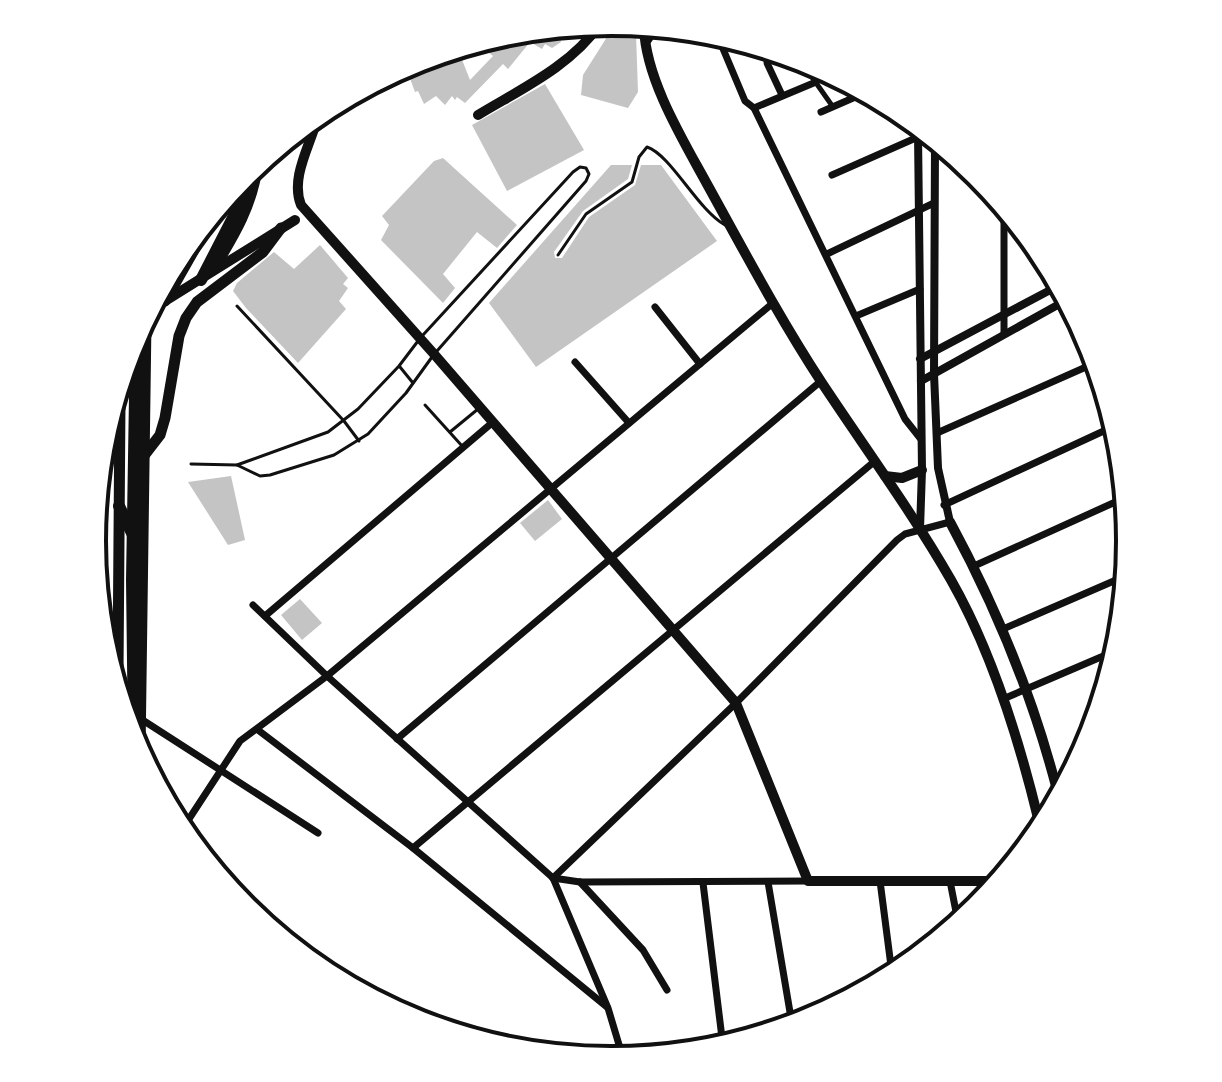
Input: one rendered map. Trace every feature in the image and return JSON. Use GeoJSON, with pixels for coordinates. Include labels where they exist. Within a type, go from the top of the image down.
{"type":"FeatureCollection","features":[{"type":"Feature","properties":{"kind":"highway"},"geometry":{"type":"LineString","coordinates":[[201,280],[240,199]]}},
{"type":"Feature","properties":{"kind":"highway"},"geometry":{"type":"LineString","coordinates":[[134,704],[135,372]]}},
{"type":"Feature","properties":{"kind":"highway"},"geometry":{"type":"LineString","coordinates":[[126,682],[130,390]]}},
{"type":"Feature","properties":{"kind":"highway"},"geometry":{"type":"LineString","coordinates":[[119,506],[142,554]]}},
{"type":"Feature","properties":{"kind":"main road"},"geometry":{"type":"LineString","coordinates":[[478,115],[556,68],[591,37]]}},
{"type":"Feature","properties":{"kind":"main road"},"geometry":{"type":"LineString","coordinates":[[645,37],[663,97],[731,229],[821,381],[952,583],[1003,699],[1037,813]]}},
{"type":"Feature","properties":{"kind":"main road"},"geometry":{"type":"LineString","coordinates":[[312,134],[297,181],[296,194],[301,205],[551,487],[736,703],[808,881],[984,881]]}},
{"type":"Feature","properties":{"kind":"main road"},"geometry":{"type":"LineString","coordinates":[[213,270],[242,223],[254,184]]}},
{"type":"Feature","properties":{"kind":"main road"},"geometry":{"type":"LineString","coordinates":[[168,299],[295,220]]}},
{"type":"Feature","properties":{"kind":"main road"},"geometry":{"type":"LineString","coordinates":[[143,458],[160,435],[179,336],[186,318],[197,302],[263,252],[281,228]]}},
{"type":"Feature","properties":{"kind":"main road"},"geometry":{"type":"LineString","coordinates":[[141,725],[145,346]]}},
{"type":"Feature","properties":{"kind":"main road"},"geometry":{"type":"LineString","coordinates":[[118,650],[120,425]]}},
{"type":"Feature","properties":{"kind":"main road"},"geometry":{"type":"LineString","coordinates":[[885,476],[902,478],[922,470]]}},
{"type":"Feature","properties":{"kind":"main road"},"geometry":{"type":"LineString","coordinates":[[950,522],[1003,629],[1026,688],[1055,782]]}},
{"type":"Feature","properties":{"kind":"street"},"geometry":{"type":"LineString","coordinates":[[645,45],[650,38]]}},
{"type":"Feature","properties":{"kind":"street"},"geometry":{"type":"LineString","coordinates":[[723,49],[745,101],[754,108],[905,419],[920,438]]}},
{"type":"Feature","properties":{"kind":"street"},"geometry":{"type":"LineString","coordinates":[[768,62],[782,95]]}},
{"type":"Feature","properties":{"kind":"street"},"geometry":{"type":"LineString","coordinates":[[813,78],[833,107]]}},
{"type":"Feature","properties":{"kind":"street"},"geometry":{"type":"LineString","coordinates":[[754,108],[816,82]]}},
{"type":"Feature","properties":{"kind":"street"},"geometry":{"type":"LineString","coordinates":[[821,112],[853,98]]}},
{"type":"Feature","properties":{"kind":"street"},"geometry":{"type":"LineString","coordinates":[[832,175],[915,138]]}},
{"type":"Feature","properties":{"kind":"street"},"geometry":{"type":"LineString","coordinates":[[918,140],[920,530]]}},
{"type":"Feature","properties":{"kind":"street"},"geometry":{"type":"LineString","coordinates":[[553,878],[736,703],[897,540],[950,522],[938,468],[934,374],[935,154]]}},
{"type":"Feature","properties":{"kind":"street"},"geometry":{"type":"LineString","coordinates":[[827,254],[934,203]]}},
{"type":"Feature","properties":{"kind":"street"},"geometry":{"type":"LineString","coordinates":[[1004,224],[1004,333]]}},
{"type":"Feature","properties":{"kind":"street"},"geometry":{"type":"LineString","coordinates":[[856,316],[920,289]]}},
{"type":"Feature","properties":{"kind":"street"},"geometry":{"type":"LineString","coordinates":[[920,359],[1049,290]]}},
{"type":"Feature","properties":{"kind":"street"},"geometry":{"type":"LineString","coordinates":[[189,819],[240,741],[327,676],[773,303]]}},
{"type":"Feature","properties":{"kind":"street"},"geometry":{"type":"LineString","coordinates":[[921,381],[1057,305]]}},
{"type":"Feature","properties":{"kind":"street"},"geometry":{"type":"LineString","coordinates":[[655,307],[700,364]]}},
{"type":"Feature","properties":{"kind":"street"},"geometry":{"type":"LineString","coordinates":[[575,362],[629,423]]}},
{"type":"Feature","properties":{"kind":"street"},"geometry":{"type":"LineString","coordinates":[[937,433],[1085,367]]}},
{"type":"Feature","properties":{"kind":"street"},"geometry":{"type":"LineString","coordinates":[[397,739],[821,381]]}},
{"type":"Feature","properties":{"kind":"street"},"geometry":{"type":"LineString","coordinates":[[265,616],[493,422]]}},
{"type":"Feature","properties":{"kind":"street"},"geometry":{"type":"LineString","coordinates":[[944,505],[1104,431]]}},
{"type":"Feature","properties":{"kind":"street"},"geometry":{"type":"LineString","coordinates":[[413,848],[875,461]]}},
{"type":"Feature","properties":{"kind":"street"},"geometry":{"type":"LineString","coordinates":[[922,470],[938,468]]}},
{"type":"Feature","properties":{"kind":"street"},"geometry":{"type":"LineString","coordinates":[[974,566],[1114,502]]}},
{"type":"Feature","properties":{"kind":"street"},"geometry":{"type":"LineString","coordinates":[[1003,629],[1114,581]]}},
{"type":"Feature","properties":{"kind":"street"},"geometry":{"type":"LineString","coordinates":[[253,605],[327,676],[553,878],[608,1008],[619,1046]]}},
{"type":"Feature","properties":{"kind":"street"},"geometry":{"type":"LineString","coordinates":[[1003,699],[1102,656]]}},
{"type":"Feature","properties":{"kind":"street"},"geometry":{"type":"LineString","coordinates":[[141,719],[318,833]]}},
{"type":"Feature","properties":{"kind":"street"},"geometry":{"type":"LineString","coordinates":[[258,730],[413,848],[608,1008]]}},
{"type":"Feature","properties":{"kind":"street"},"geometry":{"type":"LineString","coordinates":[[553,878],[580,882],[808,881]]}},
{"type":"Feature","properties":{"kind":"street"},"geometry":{"type":"LineString","coordinates":[[880,881],[890,962]]}},
{"type":"Feature","properties":{"kind":"street"},"geometry":{"type":"LineString","coordinates":[[950,881],[956,910]]}},
{"type":"Feature","properties":{"kind":"street"},"geometry":{"type":"LineString","coordinates":[[580,882],[643,950],[667,990]]}},
{"type":"Feature","properties":{"kind":"street"},"geometry":{"type":"LineString","coordinates":[[768,882],[790,1013]]}},
{"type":"Feature","properties":{"kind":"street"},"geometry":{"type":"LineString","coordinates":[[703,883],[721,1033]]}},
{"type":"Feature","properties":{"kind":"lane"},"geometry":{"type":"LineString","coordinates":[[558,255],[586,214],[632,182],[639,157],[647,147],[664,161],[710,217],[731,229]]}},
{"type":"Feature","properties":{"kind":"lane"},"geometry":{"type":"LineString","coordinates":[[191,464],[237,465],[314,438],[344,421],[399,366],[573,172],[580,167],[586,168],[589,174],[586,181],[434,354],[377,427],[334,455],[270,475],[260,476],[237,465]]}},
{"type":"Feature","properties":{"kind":"lane"},"geometry":{"type":"LineString","coordinates":[[237,306],[359,441]]}},
{"type":"Feature","properties":{"kind":"lane"},"geometry":{"type":"LineString","coordinates":[[399,366],[413,383]]}},
{"type":"Feature","properties":{"kind":"lane"},"geometry":{"type":"LineString","coordinates":[[425,405],[463,447]]}},
{"type":"Feature","properties":{"kind":"lane"},"geometry":{"type":"LineString","coordinates":[[450,432],[480,408]]}},
{"type":"Feature","properties":{"kind":"building"},"geometry":{"type":"Polygon","coordinates":[[[608,36],[636,37],[638,92],[628,108],[581,95],[583,75],[608,36]]]}},
{"type":"Feature","properties":{"kind":"building"},"geometry":{"type":"Polygon","coordinates":[[[560,39],[561,42],[552,48],[545,44],[542,49],[531,43],[560,39]]]}},
{"type":"Feature","properties":{"kind":"building"},"geometry":{"type":"Polygon","coordinates":[[[529,43],[508,69],[503,64],[465,103],[452,96],[445,105],[436,96],[424,104],[410,78],[462,59],[470,80],[493,56],[487,51],[529,43]]]}},
{"type":"Feature","properties":{"kind":"building"},"geometry":{"type":"Polygon","coordinates":[[[545,84],[584,150],[507,191],[472,125],[545,84]]]}},
{"type":"Feature","properties":{"kind":"building"},"geometry":{"type":"Polygon","coordinates":[[[443,158],[517,225],[497,248],[477,232],[443,274],[455,288],[443,303],[381,240],[389,225],[382,216],[434,161],[443,158]]]}},
{"type":"Feature","properties":{"kind":"building"},"geometry":{"type":"Polygon","coordinates":[[[611,165],[632,165],[628,179],[583,211],[554,252],[555,258],[562,258],[589,217],[635,185],[641,165],[661,165],[717,241],[536,367],[489,303],[611,165]]]}},
{"type":"Feature","properties":{"kind":"building"},"geometry":{"type":"Polygon","coordinates":[[[320,245],[348,278],[343,284],[348,288],[339,301],[346,309],[298,363],[233,291],[237,283],[274,252],[294,269],[320,245]]]}},
{"type":"Feature","properties":{"kind":"building"},"geometry":{"type":"Polygon","coordinates":[[[231,476],[245,540],[228,545],[188,482],[231,476]]]}},
{"type":"Feature","properties":{"kind":"building"},"geometry":{"type":"Polygon","coordinates":[[[548,500],[562,519],[535,541],[520,523],[548,500]]]}},
{"type":"Feature","properties":{"kind":"building"},"geometry":{"type":"Polygon","coordinates":[[[300,599],[322,623],[302,640],[281,615],[300,599]]]}}]}
